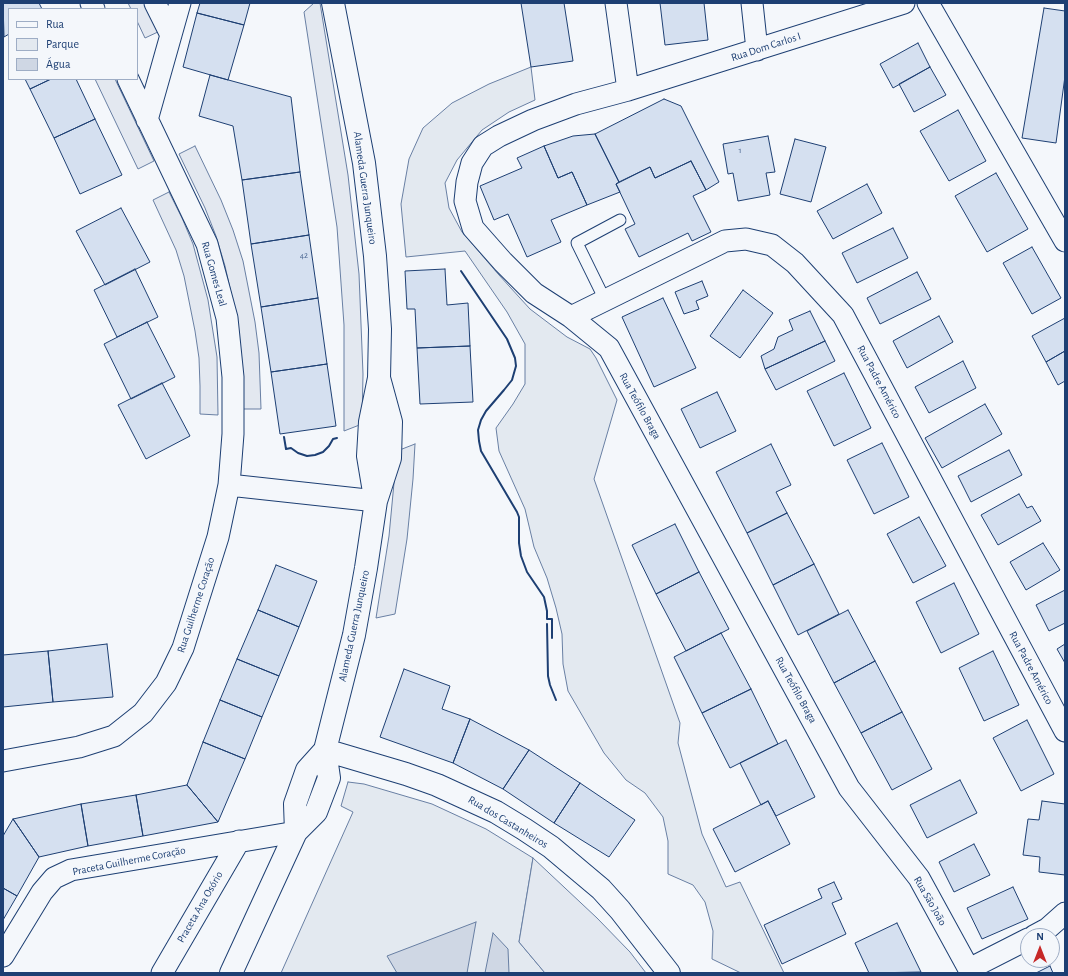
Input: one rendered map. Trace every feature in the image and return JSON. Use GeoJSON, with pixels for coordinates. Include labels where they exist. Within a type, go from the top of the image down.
{"type":"FeatureCollection","features":[{"type":"Feature","properties":{"kind":"street"},"geometry":{"type":"LineString","coordinates":[[155,3],[171,35]]}},
{"type":"Feature","properties":{"kind":"street"},"geometry":{"type":"LineString","coordinates":[[147,120],[180,3]]}},
{"type":"Feature","properties":{"kind":"street","name":"Alameda Guerra Junqueiro"},"geometry":{"type":"LineString","coordinates":[[231,973],[296,832],[295,804],[307,770],[325,750],[354,635],[376,501],[390,458],[391,422],[379,378],[380,329],[375,256],[364,164],[335,13],[349,3]]}},
{"type":"Feature","properties":{"kind":"street"},"geometry":{"type":"LineString","coordinates":[[616,3],[628,90]]}},
{"type":"Feature","properties":{"kind":"street"},"geometry":{"type":"LineString","coordinates":[[752,3],[757,50]]}},
{"type":"Feature","properties":{"kind":"street","name":"Rua Dom Carlos I"},"geometry":{"type":"LineString","coordinates":[[628,90],[904,3]]}},
{"type":"Feature","properties":{"kind":"street"},"geometry":{"type":"LineString","coordinates":[[928,3],[1065,241]]}},
{"type":"Feature","properties":{"kind":"street","name":"Rua Gomes Leal"},"geometry":{"type":"LineString","coordinates":[[128,80],[207,244],[226,318],[233,377],[233,434],[229,485]]}},
{"type":"Feature","properties":{"kind":"street","name":"Rua Teófilo Braga"},"geometry":{"type":"LineString","coordinates":[[628,90],[569,107],[532,120],[499,136],[483,146],[472,164],[466,182],[465,201],[473,228],[503,262],[534,293],[571,317],[609,348],[849,788],[884,832]]}},
{"type":"Feature","properties":{"kind":"street","name":"Rua Padre Américo"},"geometry":{"type":"LineString","coordinates":[[571,317],[725,241],[746,239],[772,245],[794,263],[843,314],[1065,731]]}},
{"type":"Feature","properties":{"kind":"street"},"geometry":{"type":"LineString","coordinates":[[229,485],[376,501]]}},
{"type":"Feature","properties":{"kind":"street","name":"Rua Guilherme Coração"},"geometry":{"type":"LineString","coordinates":[[3,761],[79,747],[114,736],[143,713],[166,684],[183,648],[218,537],[229,485]]}},
{"type":"Feature","properties":{"kind":"street","name":"Rua dos Castanheiros"},"geometry":{"type":"LineString","coordinates":[[325,750],[406,774],[437,785],[490,809],[524,829],[556,851],[601,889],[620,910],[669,973]]}},
{"type":"Feature","properties":{"kind":"street","name":"Praceta Guilherme Coração"},"geometry":{"type":"LineString","coordinates":[[3,956],[42,892],[54,878],[71,870],[296,832]]}},
{"type":"Feature","properties":{"kind":"street","name":"Rua São João"},"geometry":{"type":"LineString","coordinates":[[884,832],[918,878],[970,971]]}},
{"type":"Feature","properties":{"kind":"street","name":"Praceta Ana Osório"},"geometry":{"type":"LineString","coordinates":[[162,973],[239,841]]}},
{"type":"Feature","properties":{"kind":"street"},"geometry":{"type":"LineString","coordinates":[[1048,928],[1065,912]]}},
{"type":"Feature","properties":{"kind":"street"},"geometry":{"type":"LineString","coordinates":[[970,971],[1020,943]]}},
{"type":"Feature","properties":{"kind":"lane"},"geometry":{"type":"LineString","coordinates":[[605,300],[577,243],[620,220]]}},
{"type":"Feature","properties":{"kind":"green space"},"geometry":{"type":"Polygon","coordinates":[[[531,67],[535,100],[509,112],[482,130],[457,160],[445,183],[449,208],[462,232],[530,309],[567,337],[590,349],[617,400],[594,479],[680,723],[678,743],[702,834],[726,887],[740,882],[784,973],[741,973],[712,959],[713,931],[705,902],[693,885],[668,874],[668,841],[663,817],[645,793],[626,780],[604,753],[568,691],[563,664],[562,634],[556,608],[547,578],[534,547],[525,509],[499,451],[496,428],[525,384],[525,344],[507,312],[465,251],[406,257],[401,204],[409,159],[423,128],[452,103],[489,84],[531,67]]]}},
{"type":"Feature","properties":{"kind":"green space"},"geometry":{"type":"Polygon","coordinates":[[[348,782],[364,784],[432,804],[486,829],[533,858],[519,942],[545,973],[281,973],[353,812],[341,806],[348,782]]]}},
{"type":"Feature","properties":{"kind":"shaded area"},"geometry":{"type":"Polygon","coordinates":[[[128,3],[146,3],[160,31],[145,38],[138,23],[138,8],[130,8],[128,3]]]}},
{"type":"Feature","properties":{"kind":"shaded area"},"geometry":{"type":"Polygon","coordinates":[[[314,3],[320,3],[348,175],[359,274],[363,374],[362,424],[344,431],[344,325],[337,227],[304,12],[314,3]]]}},
{"type":"Feature","properties":{"kind":"shaded area"},"geometry":{"type":"Polygon","coordinates":[[[95,80],[115,80],[154,161],[138,169],[95,80]]]}},
{"type":"Feature","properties":{"kind":"shaded area"},"geometry":{"type":"Polygon","coordinates":[[[195,146],[221,200],[243,261],[255,322],[259,353],[261,409],[243,409],[241,354],[238,324],[225,266],[216,236],[205,208],[179,154],[195,146]]]}},
{"type":"Feature","properties":{"kind":"shaded area"},"geometry":{"type":"Polygon","coordinates":[[[169,192],[193,244],[208,300],[217,357],[218,415],[200,414],[199,358],[184,276],[176,250],[153,200],[169,192]]]}},
{"type":"Feature","properties":{"kind":"shaded area"},"geometry":{"type":"Polygon","coordinates":[[[415,444],[407,539],[395,614],[376,618],[389,536],[397,451],[415,444]]]}},
{"type":"Feature","properties":{"kind":"shaded area"},"geometry":{"type":"Polygon","coordinates":[[[533,858],[597,918],[630,952],[646,973],[545,973],[519,942],[533,858]]]}},
{"type":"Feature","properties":{"kind":"water"},"geometry":{"type":"Polygon","coordinates":[[[476,922],[467,973],[397,973],[387,956],[476,922]]]}},
{"type":"Feature","properties":{"kind":"water"},"geometry":{"type":"Polygon","coordinates":[[[493,933],[508,949],[509,973],[485,973],[493,933]]]}},
{"type":"Feature","properties":{"kind":"building"},"geometry":{"type":"Polygon","coordinates":[[[3,3],[39,3],[42,8],[8,8],[8,35],[4,37],[3,3]]]}},
{"type":"Feature","properties":{"kind":"building"},"geometry":{"type":"Polygon","coordinates":[[[200,3],[250,3],[244,25],[197,13],[200,3]]]}},
{"type":"Feature","properties":{"kind":"building"},"geometry":{"type":"Polygon","coordinates":[[[521,3],[564,3],[573,61],[531,67],[521,3]]]}},
{"type":"Feature","properties":{"kind":"building"},"geometry":{"type":"Polygon","coordinates":[[[660,3],[704,3],[708,40],[665,45],[660,3]]]}},
{"type":"Feature","properties":{"kind":"building"},"geometry":{"type":"Polygon","coordinates":[[[1044,8],[1065,11],[1065,76],[1056,143],[1022,138],[1044,8]]]}},
{"type":"Feature","properties":{"kind":"building"},"geometry":{"type":"Polygon","coordinates":[[[197,13],[244,25],[228,80],[183,67],[197,13]]]}},
{"type":"Feature","properties":{"kind":"building"},"geometry":{"type":"Polygon","coordinates":[[[918,43],[930,67],[893,88],[880,64],[918,43]]]}},
{"type":"Feature","properties":{"kind":"building"},"geometry":{"type":"Polygon","coordinates":[[[930,67],[946,95],[914,112],[899,84],[930,67]]]}},
{"type":"Feature","properties":{"kind":"building"},"geometry":{"type":"Polygon","coordinates":[[[210,75],[291,97],[300,172],[242,180],[233,126],[199,116],[210,75]]]}},
{"type":"Feature","properties":{"kind":"building"},"geometry":{"type":"Polygon","coordinates":[[[26,80],[49,80],[30,89],[26,80]]]}},
{"type":"Feature","properties":{"kind":"building"},"geometry":{"type":"Polygon","coordinates":[[[49,80],[76,80],[95,119],[54,138],[30,89],[49,80]]]}},
{"type":"Feature","properties":{"kind":"building"},"geometry":{"type":"Polygon","coordinates":[[[664,99],[681,106],[719,182],[706,190],[691,161],[655,178],[650,167],[619,182],[595,134],[664,99]]]}},
{"type":"Feature","properties":{"kind":"building"},"geometry":{"type":"Polygon","coordinates":[[[958,110],[986,161],[949,181],[920,131],[958,110]]]}},
{"type":"Feature","properties":{"kind":"building"},"geometry":{"type":"Polygon","coordinates":[[[95,119],[122,175],[80,194],[54,138],[95,119]]]}},
{"type":"Feature","properties":{"kind":"building"},"geometry":{"type":"Polygon","coordinates":[[[595,134],[619,182],[616,184],[620,192],[587,205],[572,172],[558,178],[544,146],[573,136],[595,134]]]}},
{"type":"Feature","properties":{"kind":"building"},"geometry":{"type":"Polygon","coordinates":[[[768,136],[775,172],[766,173],[770,195],[738,201],[733,173],[728,174],[723,144],[768,136]]]}},
{"type":"Feature","properties":{"kind":"building"},"geometry":{"type":"Polygon","coordinates":[[[795,139],[826,147],[811,202],[780,194],[795,139]]]}},
{"type":"Feature","properties":{"kind":"building"},"geometry":{"type":"Polygon","coordinates":[[[544,146],[558,178],[572,172],[587,205],[551,220],[561,242],[527,257],[508,214],[494,220],[480,186],[522,168],[517,158],[544,146]]]}},
{"type":"Feature","properties":{"kind":"building"},"geometry":{"type":"Polygon","coordinates":[[[691,161],[706,190],[693,196],[711,232],[692,241],[688,233],[639,257],[625,229],[635,224],[616,184],[650,167],[655,178],[691,161]]]}},
{"type":"Feature","properties":{"kind":"building"},"geometry":{"type":"Polygon","coordinates":[[[300,172],[309,235],[251,244],[242,180],[300,172]]]}},
{"type":"Feature","properties":{"kind":"building"},"geometry":{"type":"Polygon","coordinates":[[[996,173],[1028,229],[987,252],[955,196],[996,173]]]}},
{"type":"Feature","properties":{"kind":"building"},"geometry":{"type":"Polygon","coordinates":[[[867,184],[882,213],[833,239],[817,211],[867,184]]]}},
{"type":"Feature","properties":{"kind":"building"},"geometry":{"type":"Polygon","coordinates":[[[121,208],[150,262],[105,285],[76,231],[121,208]]]}},
{"type":"Feature","properties":{"kind":"building"},"geometry":{"type":"Polygon","coordinates":[[[893,228],[908,258],[857,283],[842,253],[893,228]]]}},
{"type":"Feature","properties":{"kind":"building"},"geometry":{"type":"Polygon","coordinates":[[[309,235],[318,298],[261,307],[251,244],[309,235]]]}},
{"type":"Feature","properties":{"kind":"building"},"geometry":{"type":"Polygon","coordinates":[[[1032,247],[1061,298],[1032,314],[1003,263],[1032,247]]]}},
{"type":"Feature","properties":{"kind":"building"},"geometry":{"type":"Polygon","coordinates":[[[135,269],[158,317],[117,337],[94,290],[135,269]]]}},
{"type":"Feature","properties":{"kind":"building"},"geometry":{"type":"Polygon","coordinates":[[[445,269],[447,305],[468,303],[470,346],[417,348],[415,309],[407,309],[405,271],[445,269]]]}},
{"type":"Feature","properties":{"kind":"building"},"geometry":{"type":"Polygon","coordinates":[[[917,272],[931,299],[880,324],[867,298],[917,272]]]}},
{"type":"Feature","properties":{"kind":"building"},"geometry":{"type":"Polygon","coordinates":[[[702,281],[708,296],[696,301],[699,309],[684,314],[675,292],[702,281]]]}},
{"type":"Feature","properties":{"kind":"building"},"geometry":{"type":"Polygon","coordinates":[[[743,290],[773,313],[740,358],[710,336],[743,290]]]}},
{"type":"Feature","properties":{"kind":"building"},"geometry":{"type":"Polygon","coordinates":[[[318,298],[327,364],[271,372],[261,307],[318,298]]]}},
{"type":"Feature","properties":{"kind":"building"},"geometry":{"type":"Polygon","coordinates":[[[663,298],[696,368],[654,387],[622,317],[663,298]]]}},
{"type":"Feature","properties":{"kind":"building"},"geometry":{"type":"Polygon","coordinates":[[[810,311],[825,341],[765,369],[761,356],[774,349],[778,337],[793,330],[789,320],[810,311]]]}},
{"type":"Feature","properties":{"kind":"building"},"geometry":{"type":"Polygon","coordinates":[[[939,316],[953,342],[907,368],[893,341],[939,316]]]}},
{"type":"Feature","properties":{"kind":"building"},"geometry":{"type":"Polygon","coordinates":[[[1065,318],[1065,351],[1046,362],[1032,336],[1065,318]]]}},
{"type":"Feature","properties":{"kind":"building"},"geometry":{"type":"Polygon","coordinates":[[[147,322],[175,377],[131,399],[104,344],[147,322]]]}},
{"type":"Feature","properties":{"kind":"building"},"geometry":{"type":"Polygon","coordinates":[[[825,341],[835,361],[776,390],[765,369],[825,341]]]}},
{"type":"Feature","properties":{"kind":"building"},"geometry":{"type":"Polygon","coordinates":[[[470,346],[473,402],[420,404],[417,348],[470,346]]]}},
{"type":"Feature","properties":{"kind":"building"},"geometry":{"type":"Polygon","coordinates":[[[1065,351],[1065,381],[1058,385],[1046,362],[1065,351]]]}},
{"type":"Feature","properties":{"kind":"building"},"geometry":{"type":"Polygon","coordinates":[[[963,361],[976,388],[929,413],[915,387],[963,361]]]}},
{"type":"Feature","properties":{"kind":"building"},"geometry":{"type":"Polygon","coordinates":[[[327,364],[336,426],[280,434],[271,372],[327,364]]]}},
{"type":"Feature","properties":{"kind":"building"},"geometry":{"type":"Polygon","coordinates":[[[844,373],[871,428],[834,446],[807,391],[844,373]]]}},
{"type":"Feature","properties":{"kind":"building"},"geometry":{"type":"Polygon","coordinates":[[[162,383],[190,436],[146,459],[118,405],[162,383]]]}},
{"type":"Feature","properties":{"kind":"building"},"geometry":{"type":"Polygon","coordinates":[[[717,392],[736,431],[700,448],[681,409],[717,392]]]}},
{"type":"Feature","properties":{"kind":"building"},"geometry":{"type":"Polygon","coordinates":[[[985,404],[1002,434],[942,468],[925,438],[985,404]]]}},
{"type":"Feature","properties":{"kind":"building"},"geometry":{"type":"Polygon","coordinates":[[[882,443],[909,497],[874,514],[847,460],[882,443]]]}},
{"type":"Feature","properties":{"kind":"building"},"geometry":{"type":"Polygon","coordinates":[[[771,444],[791,485],[776,492],[787,513],[747,533],[716,472],[771,444]]]}},
{"type":"Feature","properties":{"kind":"building"},"geometry":{"type":"Polygon","coordinates":[[[1009,450],[1022,475],[971,502],[958,476],[1009,450]]]}},
{"type":"Feature","properties":{"kind":"building"},"geometry":{"type":"Polygon","coordinates":[[[1019,494],[1027,508],[1032,506],[1041,521],[998,545],[981,515],[1019,494]]]}},
{"type":"Feature","properties":{"kind":"building"},"geometry":{"type":"Polygon","coordinates":[[[787,513],[814,564],[773,585],[747,533],[787,513]]]}},
{"type":"Feature","properties":{"kind":"building"},"geometry":{"type":"Polygon","coordinates":[[[919,517],[946,566],[913,583],[887,534],[919,517]]]}},
{"type":"Feature","properties":{"kind":"building"},"geometry":{"type":"Polygon","coordinates":[[[675,524],[699,572],[656,594],[632,545],[675,524]]]}},
{"type":"Feature","properties":{"kind":"building"},"geometry":{"type":"Polygon","coordinates":[[[1043,543],[1060,570],[1026,590],[1010,562],[1043,543]]]}},
{"type":"Feature","properties":{"kind":"building"},"geometry":{"type":"Polygon","coordinates":[[[814,564],[839,614],[798,635],[773,585],[814,564]]]}},
{"type":"Feature","properties":{"kind":"building"},"geometry":{"type":"Polygon","coordinates":[[[276,565],[317,581],[299,627],[258,610],[276,565]]]}},
{"type":"Feature","properties":{"kind":"building"},"geometry":{"type":"Polygon","coordinates":[[[699,572],[729,629],[686,651],[656,594],[699,572]]]}},
{"type":"Feature","properties":{"kind":"building"},"geometry":{"type":"Polygon","coordinates":[[[954,583],[979,634],[941,653],[916,602],[954,583]]]}},
{"type":"Feature","properties":{"kind":"building"},"geometry":{"type":"Polygon","coordinates":[[[1065,590],[1065,623],[1049,631],[1036,605],[1065,590]]]}},
{"type":"Feature","properties":{"kind":"building"},"geometry":{"type":"Polygon","coordinates":[[[258,610],[299,627],[279,676],[237,659],[258,610]]]}},
{"type":"Feature","properties":{"kind":"building"},"geometry":{"type":"Polygon","coordinates":[[[848,610],[875,661],[834,683],[807,631],[848,610]]]}},
{"type":"Feature","properties":{"kind":"building"},"geometry":{"type":"Polygon","coordinates":[[[721,633],[751,689],[702,713],[674,657],[721,633]]]}},
{"type":"Feature","properties":{"kind":"building"},"geometry":{"type":"Polygon","coordinates":[[[107,644],[113,697],[53,702],[48,651],[107,644]]]}},
{"type":"Feature","properties":{"kind":"building"},"geometry":{"type":"Polygon","coordinates":[[[1065,644],[1065,663],[1057,649],[1065,644]]]}},
{"type":"Feature","properties":{"kind":"building"},"geometry":{"type":"Polygon","coordinates":[[[48,651],[53,702],[3,707],[3,655],[48,651]]]}},
{"type":"Feature","properties":{"kind":"building"},"geometry":{"type":"Polygon","coordinates":[[[993,651],[1019,705],[984,721],[959,668],[993,651]]]}},
{"type":"Feature","properties":{"kind":"building"},"geometry":{"type":"Polygon","coordinates":[[[237,659],[279,676],[262,717],[220,700],[237,659]]]}},
{"type":"Feature","properties":{"kind":"building"},"geometry":{"type":"Polygon","coordinates":[[[875,661],[902,712],[861,733],[834,683],[875,661]]]}},
{"type":"Feature","properties":{"kind":"building"},"geometry":{"type":"Polygon","coordinates":[[[404,669],[450,686],[442,709],[470,719],[453,763],[380,737],[404,669]]]}},
{"type":"Feature","properties":{"kind":"building"},"geometry":{"type":"Polygon","coordinates":[[[751,689],[778,744],[730,768],[702,713],[751,689]]]}},
{"type":"Feature","properties":{"kind":"building"},"geometry":{"type":"Polygon","coordinates":[[[220,700],[262,717],[245,759],[203,742],[220,700]]]}},
{"type":"Feature","properties":{"kind":"building"},"geometry":{"type":"Polygon","coordinates":[[[902,712],[932,769],[892,790],[861,733],[902,712]]]}},
{"type":"Feature","properties":{"kind":"building"},"geometry":{"type":"Polygon","coordinates":[[[470,719],[529,750],[503,789],[453,763],[470,719]]]}},
{"type":"Feature","properties":{"kind":"building"},"geometry":{"type":"Polygon","coordinates":[[[1027,720],[1054,774],[1021,791],[993,738],[1027,720]]]}},
{"type":"Feature","properties":{"kind":"building"},"geometry":{"type":"Polygon","coordinates":[[[786,740],[815,797],[776,816],[768,801],[761,805],[740,763],[786,740]]]}},
{"type":"Feature","properties":{"kind":"building"},"geometry":{"type":"Polygon","coordinates":[[[203,742],[245,759],[218,822],[187,785],[203,742]]]}},
{"type":"Feature","properties":{"kind":"building"},"geometry":{"type":"Polygon","coordinates":[[[529,750],[580,783],[554,823],[503,789],[529,750]]]}},
{"type":"Feature","properties":{"kind":"building"},"geometry":{"type":"Polygon","coordinates":[[[960,780],[977,813],[927,838],[910,805],[960,780]]]}},
{"type":"Feature","properties":{"kind":"building"},"geometry":{"type":"Polygon","coordinates":[[[580,783],[635,820],[609,857],[554,823],[580,783]]]}},
{"type":"Feature","properties":{"kind":"building"},"geometry":{"type":"Polygon","coordinates":[[[187,785],[218,822],[143,836],[136,795],[187,785]]]}},
{"type":"Feature","properties":{"kind":"building"},"geometry":{"type":"Polygon","coordinates":[[[136,795],[143,836],[88,846],[81,804],[136,795]]]}},
{"type":"Feature","properties":{"kind":"building"},"geometry":{"type":"Polygon","coordinates":[[[768,801],[790,844],[735,872],[713,829],[768,801]]]}},
{"type":"Feature","properties":{"kind":"building"},"geometry":{"type":"Polygon","coordinates":[[[1042,801],[1065,804],[1065,875],[1039,872],[1040,857],[1023,855],[1028,819],[1039,820],[1042,801]]]}},
{"type":"Feature","properties":{"kind":"building"},"geometry":{"type":"Polygon","coordinates":[[[81,804],[88,846],[39,857],[13,819],[81,804]]]}},
{"type":"Feature","properties":{"kind":"building"},"geometry":{"type":"Polygon","coordinates":[[[13,819],[39,857],[17,896],[3,888],[3,836],[13,819]]]}},
{"type":"Feature","properties":{"kind":"building"},"geometry":{"type":"Polygon","coordinates":[[[974,844],[990,875],[954,892],[939,862],[974,844]]]}},
{"type":"Feature","properties":{"kind":"building"},"geometry":{"type":"Polygon","coordinates":[[[834,882],[842,899],[832,903],[846,934],[782,964],[764,925],[822,898],[818,889],[834,882]]]}},
{"type":"Feature","properties":{"kind":"building"},"geometry":{"type":"Polygon","coordinates":[[[1013,887],[1028,919],[982,939],[967,908],[1013,887]]]}},
{"type":"Feature","properties":{"kind":"building"},"geometry":{"type":"Polygon","coordinates":[[[3,888],[17,896],[3,920],[3,888]]]}},
{"type":"Feature","properties":{"kind":"building"},"geometry":{"type":"Polygon","coordinates":[[[897,923],[921,972],[869,973],[855,943],[897,923]]]}},
{"type":"Feature","properties":{"kind":"building"},"geometry":{"type":"Polygon","coordinates":[[[1046,968],[1051,968],[1053,973],[1036,973],[1046,968]]]}},
{"type":"Feature","properties":{"kind":"wall"},"geometry":{"type":"LineString","coordinates":[[461,271],[507,339],[515,358],[516,366],[512,380],[486,411],[481,420],[478,430],[479,441],[481,451],[519,517],[519,543],[521,556],[527,572],[544,597],[547,619],[552,619],[552,638]]}},
{"type":"Feature","properties":{"kind":"wall"},"geometry":{"type":"LineString","coordinates":[[284,437],[286,449],[291,448],[298,453],[307,456],[323,452],[333,439],[337,438]]}},
{"type":"Feature","properties":{"kind":"wall"},"geometry":{"type":"LineString","coordinates":[[547,624],[548,676],[556,700]]}}]}
